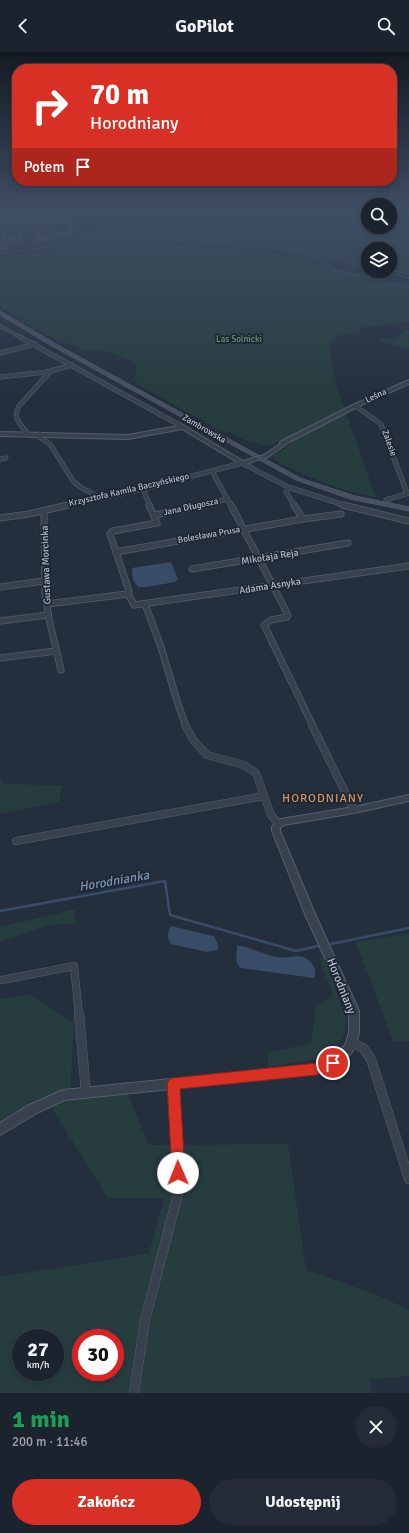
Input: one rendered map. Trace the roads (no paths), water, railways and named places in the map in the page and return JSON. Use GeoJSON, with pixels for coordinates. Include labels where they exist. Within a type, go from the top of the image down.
{"type":"FeatureCollection","features":[{"type":"Feature","properties":{"kind":"main road","name":"Zambrowska"},"geometry":{"type":"LineString","coordinates":[[0,313],[254,459]]}},
{"type":"Feature","properties":{"kind":"main road","name":"Zambrowska"},"geometry":{"type":"LineString","coordinates":[[0,318],[254,459],[314,486],[377,505]]}},
{"type":"Feature","properties":{"kind":"main road"},"geometry":{"type":"LineString","coordinates":[[377,505],[409,509]]}},
{"type":"Feature","properties":{"kind":"main road"},"geometry":{"type":"LineString","coordinates":[[377,505],[409,514]]}},
{"type":"Feature","properties":{"kind":"street","name":"Zambrowska"},"geometry":{"type":"LineString","coordinates":[[0,326],[35,344],[182,427],[242,463],[288,487],[324,499],[409,521]]}},
{"type":"Feature","properties":{"kind":"street"},"geometry":{"type":"LineString","coordinates":[[0,353],[35,344]]}},
{"type":"Feature","properties":{"kind":"street"},"geometry":{"type":"LineString","coordinates":[[0,377],[47,372],[72,365]]}},
{"type":"Feature","properties":{"kind":"street"},"geometry":{"type":"LineString","coordinates":[[28,434],[16,419],[16,411],[29,394],[48,374],[47,372]]}},
{"type":"Feature","properties":{"kind":"street","name":"Leśna"},"geometry":{"type":"LineString","coordinates":[[286,442],[344,411],[409,382]]}},
{"type":"Feature","properties":{"kind":"street","name":"Zalesie"},"geometry":{"type":"LineString","coordinates":[[355,406],[381,424],[408,493]]}},
{"type":"Feature","properties":{"kind":"street"},"geometry":{"type":"LineString","coordinates":[[0,434],[128,436],[182,427]]}},
{"type":"Feature","properties":{"kind":"street"},"geometry":{"type":"LineString","coordinates":[[40,434],[39,437],[50,444],[73,481],[80,487],[99,497]]}},
{"type":"Feature","properties":{"kind":"street","name":"Krzysztofa Kamila Baczyńskiego"},"geometry":{"type":"LineString","coordinates":[[0,518],[44,511],[99,497],[143,489],[212,471],[270,454],[286,442]]}},
{"type":"Feature","properties":{"kind":"street"},"geometry":{"type":"LineString","coordinates":[[0,459],[6,458]]}},
{"type":"Feature","properties":{"kind":"street"},"geometry":{"type":"LineString","coordinates":[[212,471],[244,529],[288,615],[286,618],[268,621],[264,626],[354,810]]}},
{"type":"Feature","properties":{"kind":"street"},"geometry":{"type":"LineString","coordinates":[[288,487],[286,492],[303,519]]}},
{"type":"Feature","properties":{"kind":"street","name":"Jana Długosza"},"geometry":{"type":"LineString","coordinates":[[132,603],[110,534],[113,531],[157,523],[143,489]]}},
{"type":"Feature","properties":{"kind":"street"},"geometry":{"type":"LineString","coordinates":[[386,500],[408,493]]}},
{"type":"Feature","properties":{"kind":"street","name":"Jana Długosza"},"geometry":{"type":"LineString","coordinates":[[154,515],[228,499]]}},
{"type":"Feature","properties":{"kind":"street","name":"Gustawa Morcinka"},"geometry":{"type":"LineString","coordinates":[[44,511],[44,581],[49,617],[61,670]]}},
{"type":"Feature","properties":{"kind":"street","name":"Bolesława Prusa"},"geometry":{"type":"LineString","coordinates":[[116,552],[244,529],[340,514]]}},
{"type":"Feature","properties":{"kind":"street","name":"Mikołaja Reja"},"geometry":{"type":"LineString","coordinates":[[192,569],[348,543]]}},
{"type":"Feature","properties":{"kind":"street","name":"Adama Asnyka"},"geometry":{"type":"LineString","coordinates":[[132,603],[137,605],[145,604],[409,566]]}},
{"type":"Feature","properties":{"kind":"street"},"geometry":{"type":"LineString","coordinates":[[0,587],[44,581]]}},
{"type":"Feature","properties":{"kind":"street"},"geometry":{"type":"LineString","coordinates":[[47,604],[128,594]]}},
{"type":"Feature","properties":{"kind":"street"},"geometry":{"type":"LineString","coordinates":[[145,604],[185,723],[199,748],[207,756],[245,765],[256,773],[271,816],[277,827],[409,798]]}},
{"type":"Feature","properties":{"kind":"street"},"geometry":{"type":"LineString","coordinates":[[0,621],[49,617]]}},
{"type":"Feature","properties":{"kind":"street"},"geometry":{"type":"LineString","coordinates":[[0,658],[56,651]]}},
{"type":"Feature","properties":{"kind":"street"},"geometry":{"type":"LineString","coordinates":[[16,842],[264,796]]}},
{"type":"Feature","properties":{"kind":"street","name":"Horodniany"},"geometry":{"type":"LineString","coordinates":[[0,1129],[33,1109],[62,1095],[317,1069],[333,1063],[343,1056],[352,1043],[356,1028],[354,1011],[310,914],[277,827]]}},
{"type":"Feature","properties":{"kind":"street"},"geometry":{"type":"LineString","coordinates":[[2,980],[74,966],[86,1092]]}},
{"type":"Feature","properties":{"kind":"street"},"geometry":{"type":"LineString","coordinates":[[352,1043],[363,1048],[371,1059],[409,1180]]}},
{"type":"Feature","properties":{"kind":"street"},"geometry":{"type":"LineString","coordinates":[[134,1393],[145,1320],[178,1194],[179,1162],[173,1084]]}},
{"type":"Feature","properties":{"kind":"water"},"geometry":{"type":"Polygon","coordinates":[[[171,562],[178,579],[175,582],[147,587],[138,587],[133,580],[132,568],[171,562]]]}},
{"type":"Feature","properties":{"kind":"water"},"geometry":{"type":"Polygon","coordinates":[[[171,926],[214,936],[218,945],[218,950],[207,952],[171,944],[168,935],[171,926]]]}},
{"type":"Feature","properties":{"kind":"water"},"geometry":{"type":"Polygon","coordinates":[[[237,946],[243,946],[264,954],[282,958],[296,956],[304,957],[314,967],[314,978],[241,968],[237,963],[237,946]]]}},
{"type":"Feature","properties":{"kind":"waterway"},"geometry":{"type":"LineString","coordinates":[[339,272],[409,288]]}},
{"type":"Feature","properties":{"kind":"waterway"},"geometry":{"type":"LineString","coordinates":[[398,272],[409,274]]}},
{"type":"Feature","properties":{"kind":"waterway","name":"Horodnianka"},"geometry":{"type":"LineString","coordinates":[[0,911],[165,881],[170,915],[296,951],[318,946]]}},
{"type":"Feature","properties":{"kind":"waterway","name":"Horodnianka"},"geometry":{"type":"LineString","coordinates":[[331,944],[409,928]]}},
{"type":"Feature","properties":{"kind":"railway"},"geometry":{"type":"LineString","coordinates":[[397,275],[409,278]]}},
{"type":"Feature","properties":{"kind":"district","name":"HORODNIANY"},"geometry":{"type":"Point","coordinates":[323,798]}},
{"type":"Feature","properties":{"kind":"park label","name":"Las Solnicki"},"geometry":{"type":"Point","coordinates":[239,339]}}]}
